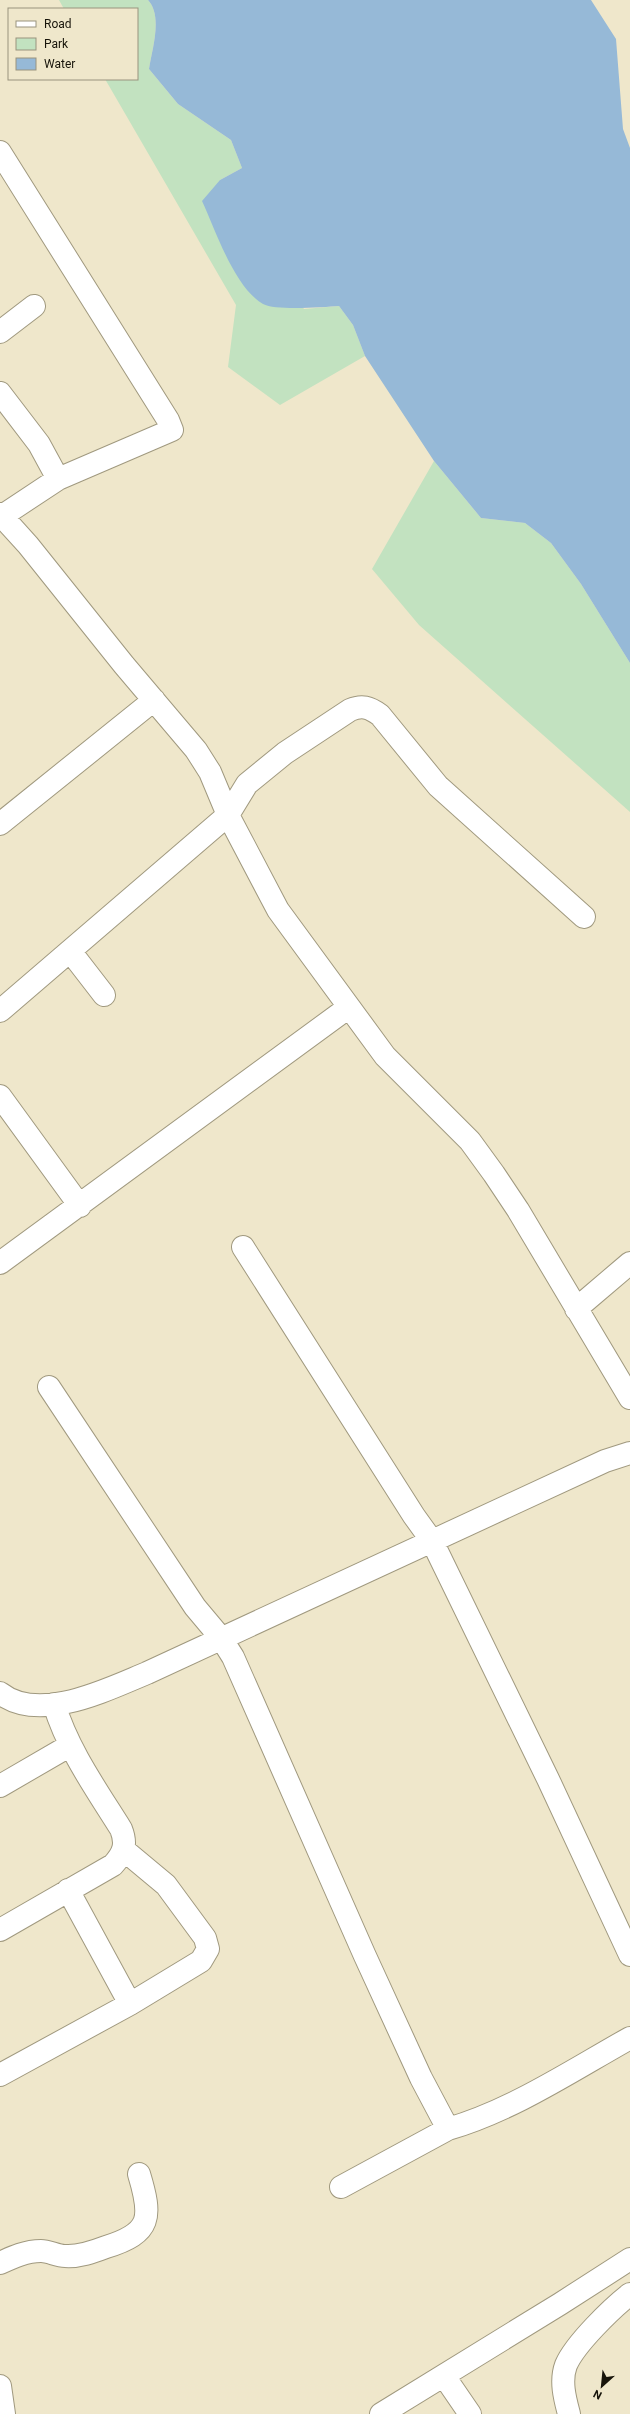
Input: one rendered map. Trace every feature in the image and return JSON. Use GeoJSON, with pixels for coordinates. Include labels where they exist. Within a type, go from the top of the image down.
{"type":"FeatureCollection","features":[{"type":"Feature","properties":{"kind":"street"},"geometry":{"type":"LineString","coordinates":[[0,152],[168,420],[172,430],[58,479],[1,515],[196,750],[210,772],[228,815],[278,910],[385,1056],[470,1141],[494,1174],[518,1210],[630,1398]]}},
{"type":"Feature","properties":{"kind":"street"},"geometry":{"type":"LineString","coordinates":[[0,332],[34,306]]}},
{"type":"Feature","properties":{"kind":"street"},"geometry":{"type":"LineString","coordinates":[[0,393],[50,460],[58,479]]}},
{"type":"Feature","properties":{"kind":"street"},"geometry":{"type":"LineString","coordinates":[[0,824],[154,700]]}},
{"type":"Feature","properties":{"kind":"street"},"geometry":{"type":"LineString","coordinates":[[0,1011],[228,815],[247,784],[285,753],[350,710],[359,706],[370,708],[380,715],[438,786],[584,918]]}},
{"type":"Feature","properties":{"kind":"street"},"geometry":{"type":"LineString","coordinates":[[70,951],[104,995]]}},
{"type":"Feature","properties":{"kind":"street"},"geometry":{"type":"LineString","coordinates":[[0,1262],[80,1206],[349,1007]]}},
{"type":"Feature","properties":{"kind":"street"},"geometry":{"type":"LineString","coordinates":[[0,1096],[80,1206]]}},
{"type":"Feature","properties":{"kind":"street"},"geometry":{"type":"LineString","coordinates":[[243,1247],[414,1516],[432,1541],[548,1779],[630,1955]]}},
{"type":"Feature","properties":{"kind":"street"},"geometry":{"type":"LineString","coordinates":[[576,1309],[630,1263]]}},
{"type":"Feature","properties":{"kind":"street"},"geometry":{"type":"LineString","coordinates":[[49,1387],[195,1608],[221,1638],[245,1681],[365,1956],[421,2078],[448,2129]]}},
{"type":"Feature","properties":{"kind":"street"},"geometry":{"type":"LineString","coordinates":[[0,1693],[18,1702],[34,1705],[54,1704],[103,1691],[147,1674],[221,1638],[605,1461],[630,1453]]}},
{"type":"Feature","properties":{"kind":"street"},"geometry":{"type":"LineString","coordinates":[[0,1930],[113,1865],[124,1850],[126,1840],[122,1829],[69,1746],[61,1729],[54,1704]]}},
{"type":"Feature","properties":{"kind":"street"},"geometry":{"type":"LineString","coordinates":[[0,1786],[69,1746]]}},
{"type":"Feature","properties":{"kind":"street"},"geometry":{"type":"LineString","coordinates":[[0,2075],[130,2004],[201,1961],[208,1949],[205,1938],[166,1885],[124,1850]]}},
{"type":"Feature","properties":{"kind":"street"},"geometry":{"type":"LineString","coordinates":[[68,1890],[130,2004]]}},
{"type":"Feature","properties":{"kind":"street"},"geometry":{"type":"LineString","coordinates":[[341,2186],[448,2129],[476,2121],[499,2111],[630,2038]]}},
{"type":"Feature","properties":{"kind":"street"},"geometry":{"type":"LineString","coordinates":[[0,2263],[23,2253],[41,2251],[64,2256],[82,2255],[125,2242],[136,2235],[143,2226],[148,2212],[147,2198],[139,2174]]}},
{"type":"Feature","properties":{"kind":"street"},"geometry":{"type":"LineString","coordinates":[[381,2414],[630,2259]]}},
{"type":"Feature","properties":{"kind":"street"},"geometry":{"type":"LineString","coordinates":[[568,2414],[563,2385],[566,2366],[585,2337],[630,2294]]}},
{"type":"Feature","properties":{"kind":"street"},"geometry":{"type":"LineString","coordinates":[[444,2376],[470,2414]]}},
{"type":"Feature","properties":{"kind":"street"},"geometry":{"type":"LineString","coordinates":[[0,2386],[4,2414]]}},
{"type":"Feature","properties":{"kind":"green space"},"geometry":{"type":"Polygon","coordinates":[[[59,0],[148,0],[155,15],[156,24],[149,69],[178,104],[231,140],[242,168],[220,180],[304,309],[339,306],[353,325],[365,356],[280,405],[228,367],[236,305],[106,80],[138,80],[138,8],[63,8],[59,0]]]}},
{"type":"Feature","properties":{"kind":"green space"},"geometry":{"type":"Polygon","coordinates":[[[434,461],[481,518],[525,523],[551,543],[581,584],[630,663],[630,812],[419,625],[372,569],[434,461]]]}},
{"type":"Feature","properties":{"kind":"water"},"geometry":{"type":"Polygon","coordinates":[[[148,0],[591,0],[616,39],[623,129],[630,148],[630,663],[581,584],[551,543],[525,523],[481,518],[434,461],[365,356],[353,325],[339,306],[300,308],[269,306],[263,304],[253,296],[243,285],[227,257],[202,201],[220,180],[242,168],[231,140],[178,104],[149,69],[156,24],[155,15],[148,0]]]}}]}
